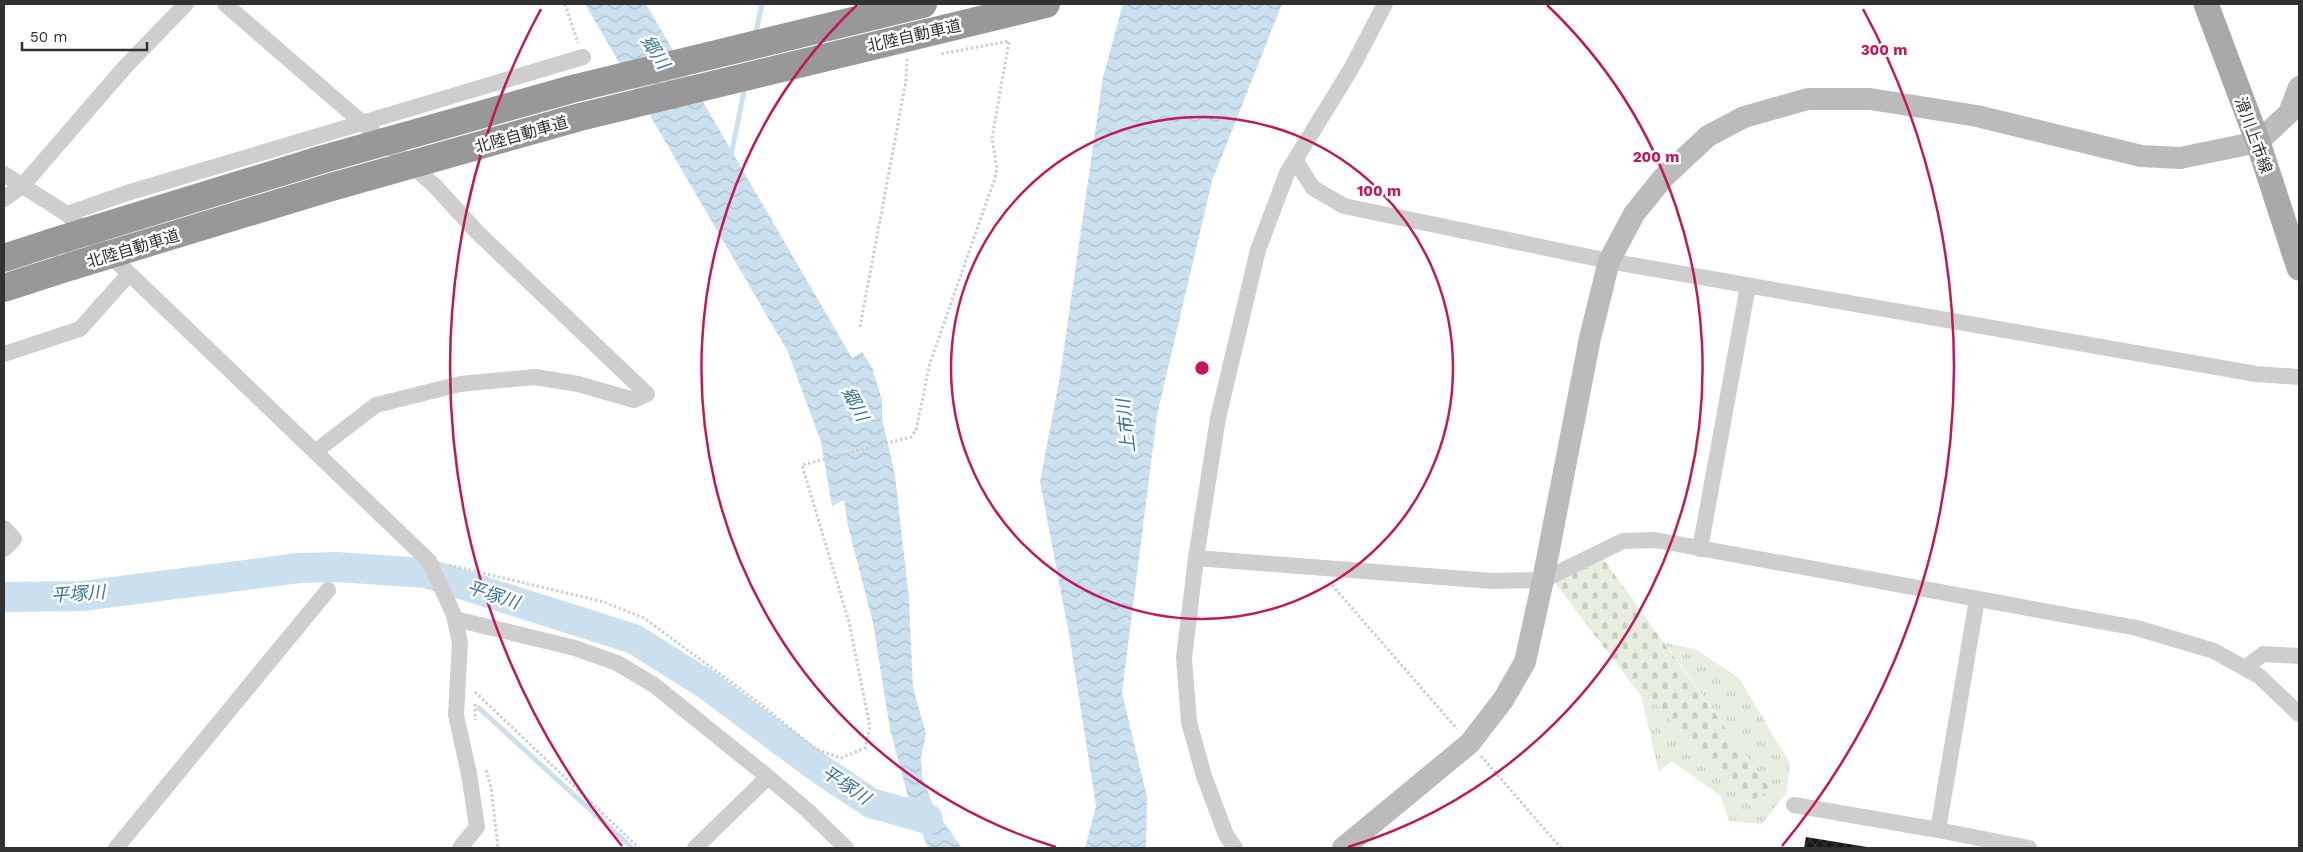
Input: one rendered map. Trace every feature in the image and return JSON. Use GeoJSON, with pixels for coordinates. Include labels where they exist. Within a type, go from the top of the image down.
{"type":"FeatureCollection","features":[{"type":"Feature","properties":{"kind":"highway","name":"北陸自動車道"},"geometry":{"type":"LineString","coordinates":[[4,258],[320,160],[572,89],[923,4]]}},
{"type":"Feature","properties":{"kind":"highway","name":"北陸自動車道"},"geometry":{"type":"LineString","coordinates":[[4,288],[328,188],[580,117],[1046,4]]}},
{"type":"Feature","properties":{"kind":"main road","name":"滑川上市線"},"geometry":{"type":"LineString","coordinates":[[2206,4],[2258,142],[2299,268]]}},
{"type":"Feature","properties":{"kind":"street"},"geometry":{"type":"LineString","coordinates":[[4,199],[23,185],[125,67],[186,4]]}},
{"type":"Feature","properties":{"kind":"street"},"geometry":{"type":"LineString","coordinates":[[225,4],[434,185],[477,232],[647,394],[634,400],[578,384],[535,377],[460,384],[376,405],[316,451]]}},
{"type":"Feature","properties":{"kind":"street"},"geometry":{"type":"LineString","coordinates":[[1235,848],[1226,835],[1204,776],[1190,722],[1184,658],[1196,558],[1218,418],[1258,250],[1287,173],[1351,69],[1385,4]]}},
{"type":"Feature","properties":{"kind":"street"},"geometry":{"type":"LineString","coordinates":[[67,214],[127,193],[583,57]]}},
{"type":"Feature","properties":{"kind":"street"},"geometry":{"type":"LineString","coordinates":[[1343,848],[1470,743],[1503,700],[1524,662],[1544,580],[1590,338],[1609,261],[1634,214],[1663,178],[1708,136],[1744,117],[1808,99],[1870,99],[1977,116],[2141,156],[2180,158],[2258,142],[2289,113],[2299,87]]}},
{"type":"Feature","properties":{"kind":"street"},"geometry":{"type":"LineString","coordinates":[[1295,160],[1313,188],[1344,206],[1609,261],[1748,286],[2256,374],[2299,377]]}},
{"type":"Feature","properties":{"kind":"street"},"geometry":{"type":"LineString","coordinates":[[4,174],[67,214],[429,561],[453,614],[460,643],[456,715],[469,774],[477,828],[460,848]]}},
{"type":"Feature","properties":{"kind":"street"},"geometry":{"type":"LineString","coordinates":[[4,354],[80,329],[129,274]]}},
{"type":"Feature","properties":{"kind":"street"},"geometry":{"type":"LineString","coordinates":[[1700,548],[1748,286]]}},
{"type":"Feature","properties":{"kind":"street"},"geometry":{"type":"LineString","coordinates":[[4,528],[14,539],[4,549]]}},
{"type":"Feature","properties":{"kind":"street"},"geometry":{"type":"LineString","coordinates":[[1196,558],[1492,581],[1544,580],[1623,541],[1655,540],[2137,628],[2214,651],[2259,676],[2299,714]]}},
{"type":"Feature","properties":{"kind":"street"},"geometry":{"type":"LineString","coordinates":[[116,848],[328,590]]}},
{"type":"Feature","properties":{"kind":"street"},"geometry":{"type":"LineString","coordinates":[[1938,830],[1978,599]]}},
{"type":"Feature","properties":{"kind":"street"},"geometry":{"type":"LineString","coordinates":[[453,614],[575,648],[617,662],[654,685],[768,777],[807,810],[846,848]]}},
{"type":"Feature","properties":{"kind":"street"},"geometry":{"type":"LineString","coordinates":[[2244,668],[2263,654],[2299,656]]}},
{"type":"Feature","properties":{"kind":"street"},"geometry":{"type":"LineString","coordinates":[[696,848],[768,777]]}},
{"type":"Feature","properties":{"kind":"street"},"geometry":{"type":"LineString","coordinates":[[1794,804],[2029,848]]}},
{"type":"Feature","properties":{"kind":"path"},"geometry":{"type":"LineString","coordinates":[[565,4],[583,57]]}},
{"type":"Feature","properties":{"kind":"path"},"geometry":{"type":"LineString","coordinates":[[429,561],[604,602],[644,618],[754,699],[816,749],[841,758],[864,748],[870,727],[849,622],[802,465],[911,437],[916,430],[930,363],[997,168],[992,138],[1008,41],[935,55]]}},
{"type":"Feature","properties":{"kind":"path"},"geometry":{"type":"LineString","coordinates":[[860,327],[906,81],[909,51]]}},
{"type":"Feature","properties":{"kind":"path"},"geometry":{"type":"LineString","coordinates":[[907,60],[916,58]]}},
{"type":"Feature","properties":{"kind":"path"},"geometry":{"type":"LineString","coordinates":[[1315,566],[1561,848]]}},
{"type":"Feature","properties":{"kind":"path"},"geometry":{"type":"LineString","coordinates":[[474,682],[477,728]]}},
{"type":"Feature","properties":{"kind":"path"},"geometry":{"type":"LineString","coordinates":[[475,692],[639,848]]}},
{"type":"Feature","properties":{"kind":"path"},"geometry":{"type":"LineString","coordinates":[[486,769],[491,787],[498,848]]}},
{"type":"Feature","properties":{"kind":"green space"},"geometry":{"type":"Polygon","coordinates":[[[1596,549],[1770,789],[1747,805],[1656,704],[1641,696],[1555,583],[1556,568],[1596,549]]]}},
{"type":"Feature","properties":{"kind":"green space"},"geometry":{"type":"Polygon","coordinates":[[[1665,643],[1695,649],[1739,678],[1790,763],[1786,793],[1762,824],[1729,821],[1721,796],[1672,761],[1659,772],[1641,696],[1656,703],[1747,805],[1770,789],[1665,643]]]}},
{"type":"Feature","properties":{"kind":"water","name":"郷川"},"geometry":{"type":"Polygon","coordinates":[[[585,4],[646,4],[852,358],[862,352],[872,367],[882,400],[882,418],[895,475],[909,599],[913,688],[926,734],[921,757],[922,777],[935,810],[962,848],[928,848],[908,797],[890,729],[873,623],[848,526],[844,500],[832,506],[821,442],[788,352],[585,4]]]}},
{"type":"Feature","properties":{"kind":"water","name":"上市川"},"geometry":{"type":"Polygon","coordinates":[[[1123,4],[1282,4],[1212,181],[1157,415],[1122,693],[1147,797],[1146,848],[1085,848],[1096,806],[1069,634],[1040,482],[1060,376],[1103,77],[1123,4]]]}},
{"type":"Feature","properties":{"kind":"building"},"geometry":{"type":"Polygon","coordinates":[[[1806,837],[1867,847],[1867,848],[1804,848],[1806,837]]]}},
{"type":"Feature","properties":{"kind":"waterway"},"geometry":{"type":"LineString","coordinates":[[755,36],[762,4]]}},
{"type":"Feature","properties":{"kind":"waterway"},"geometry":{"type":"LineString","coordinates":[[731,156],[745,86]]}},
{"type":"Feature","properties":{"kind":"waterway","name":"平塚川"},"geometry":{"type":"LineString","coordinates":[[4,597],[82,596],[299,568],[337,567],[426,573],[634,639],[707,685],[817,767],[871,803],[928,819]]}},
{"type":"Feature","properties":{"kind":"waterway"},"geometry":{"type":"LineString","coordinates":[[479,708],[632,848]]}}]}
